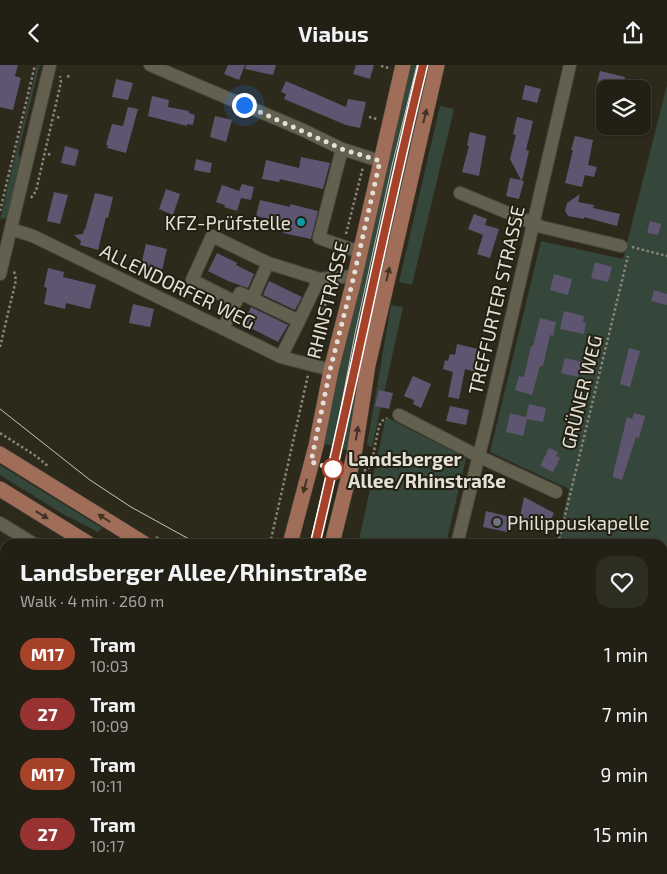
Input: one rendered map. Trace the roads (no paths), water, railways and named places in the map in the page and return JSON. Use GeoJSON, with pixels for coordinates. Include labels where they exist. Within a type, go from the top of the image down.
{"type":"FeatureCollection","features":[{"type":"Feature","properties":{"kind":"main road"},"geometry":{"type":"LineString","coordinates":[[333,539],[354,455],[368,365],[437,65]]}},
{"type":"Feature","properties":{"kind":"main road","name":"RHINSTRASSE"},"geometry":{"type":"LineString","coordinates":[[291,539],[316,445],[330,370],[360,252],[380,161],[396,67]]}},
{"type":"Feature","properties":{"kind":"main road"},"geometry":{"type":"LineString","coordinates":[[0,454],[137,539]]}},
{"type":"Feature","properties":{"kind":"main road"},"geometry":{"type":"LineString","coordinates":[[0,489],[81,539]]}},
{"type":"Feature","properties":{"kind":"street"},"geometry":{"type":"LineString","coordinates":[[150,65],[342,149],[380,161]]}},
{"type":"Feature","properties":{"kind":"street","name":"TREFFURTER STRASSE"},"geometry":{"type":"LineString","coordinates":[[458,539],[570,65]]}},
{"type":"Feature","properties":{"kind":"street"},"geometry":{"type":"LineString","coordinates":[[0,274],[54,68]]}},
{"type":"Feature","properties":{"kind":"street"},"geometry":{"type":"LineString","coordinates":[[342,149],[319,238],[360,252]]}},
{"type":"Feature","properties":{"kind":"street"},"geometry":{"type":"LineString","coordinates":[[460,193],[542,227],[626,247]]}},
{"type":"Feature","properties":{"kind":"street","name":"ALLENDORFER WEG"},"geometry":{"type":"LineString","coordinates":[[11,229],[33,236],[281,357],[330,370]]}},
{"type":"Feature","properties":{"kind":"street"},"geometry":{"type":"LineString","coordinates":[[236,302],[192,280],[212,236],[268,263],[319,279],[354,276]]}},
{"type":"Feature","properties":{"kind":"street"},"geometry":{"type":"LineString","coordinates":[[252,299],[268,263]]}},
{"type":"Feature","properties":{"kind":"street"},"geometry":{"type":"LineString","coordinates":[[281,357],[319,279]]}},
{"type":"Feature","properties":{"kind":"street"},"geometry":{"type":"LineString","coordinates":[[223,329],[240,293],[299,321]]}},
{"type":"Feature","properties":{"kind":"street"},"geometry":{"type":"LineString","coordinates":[[399,415],[478,456],[556,492]]}},
{"type":"Feature","properties":{"kind":"street"},"geometry":{"type":"LineString","coordinates":[[0,523],[26,539]]}},
{"type":"Feature","properties":{"kind":"tram line"},"geometry":{"type":"LineString","coordinates":[[311,539],[336,433],[355,334],[392,166],[417,65]]}},
{"type":"Feature","properties":{"kind":"tram line","name":"M17"},"geometry":{"type":"LineString","coordinates":[[316,539],[398,167],[423,65]]}},
{"type":"Feature","properties":{"kind":"tram line"},"geometry":{"type":"LineString","coordinates":[[0,409],[90,480],[131,507],[189,539]]}},
{"type":"Feature","properties":{"kind":"place","name":"KFZ-Prüfstelle"},"geometry":{"type":"Point","coordinates":[301,222]}},
{"type":"Feature","properties":{"kind":"place","name":"Landsberger Allee/Rhinstraße"},"geometry":{"type":"Point","coordinates":[333,469]}},
{"type":"Feature","properties":{"kind":"place","name":"Philippuskapelle"},"geometry":{"type":"Point","coordinates":[497,522]}}]}
